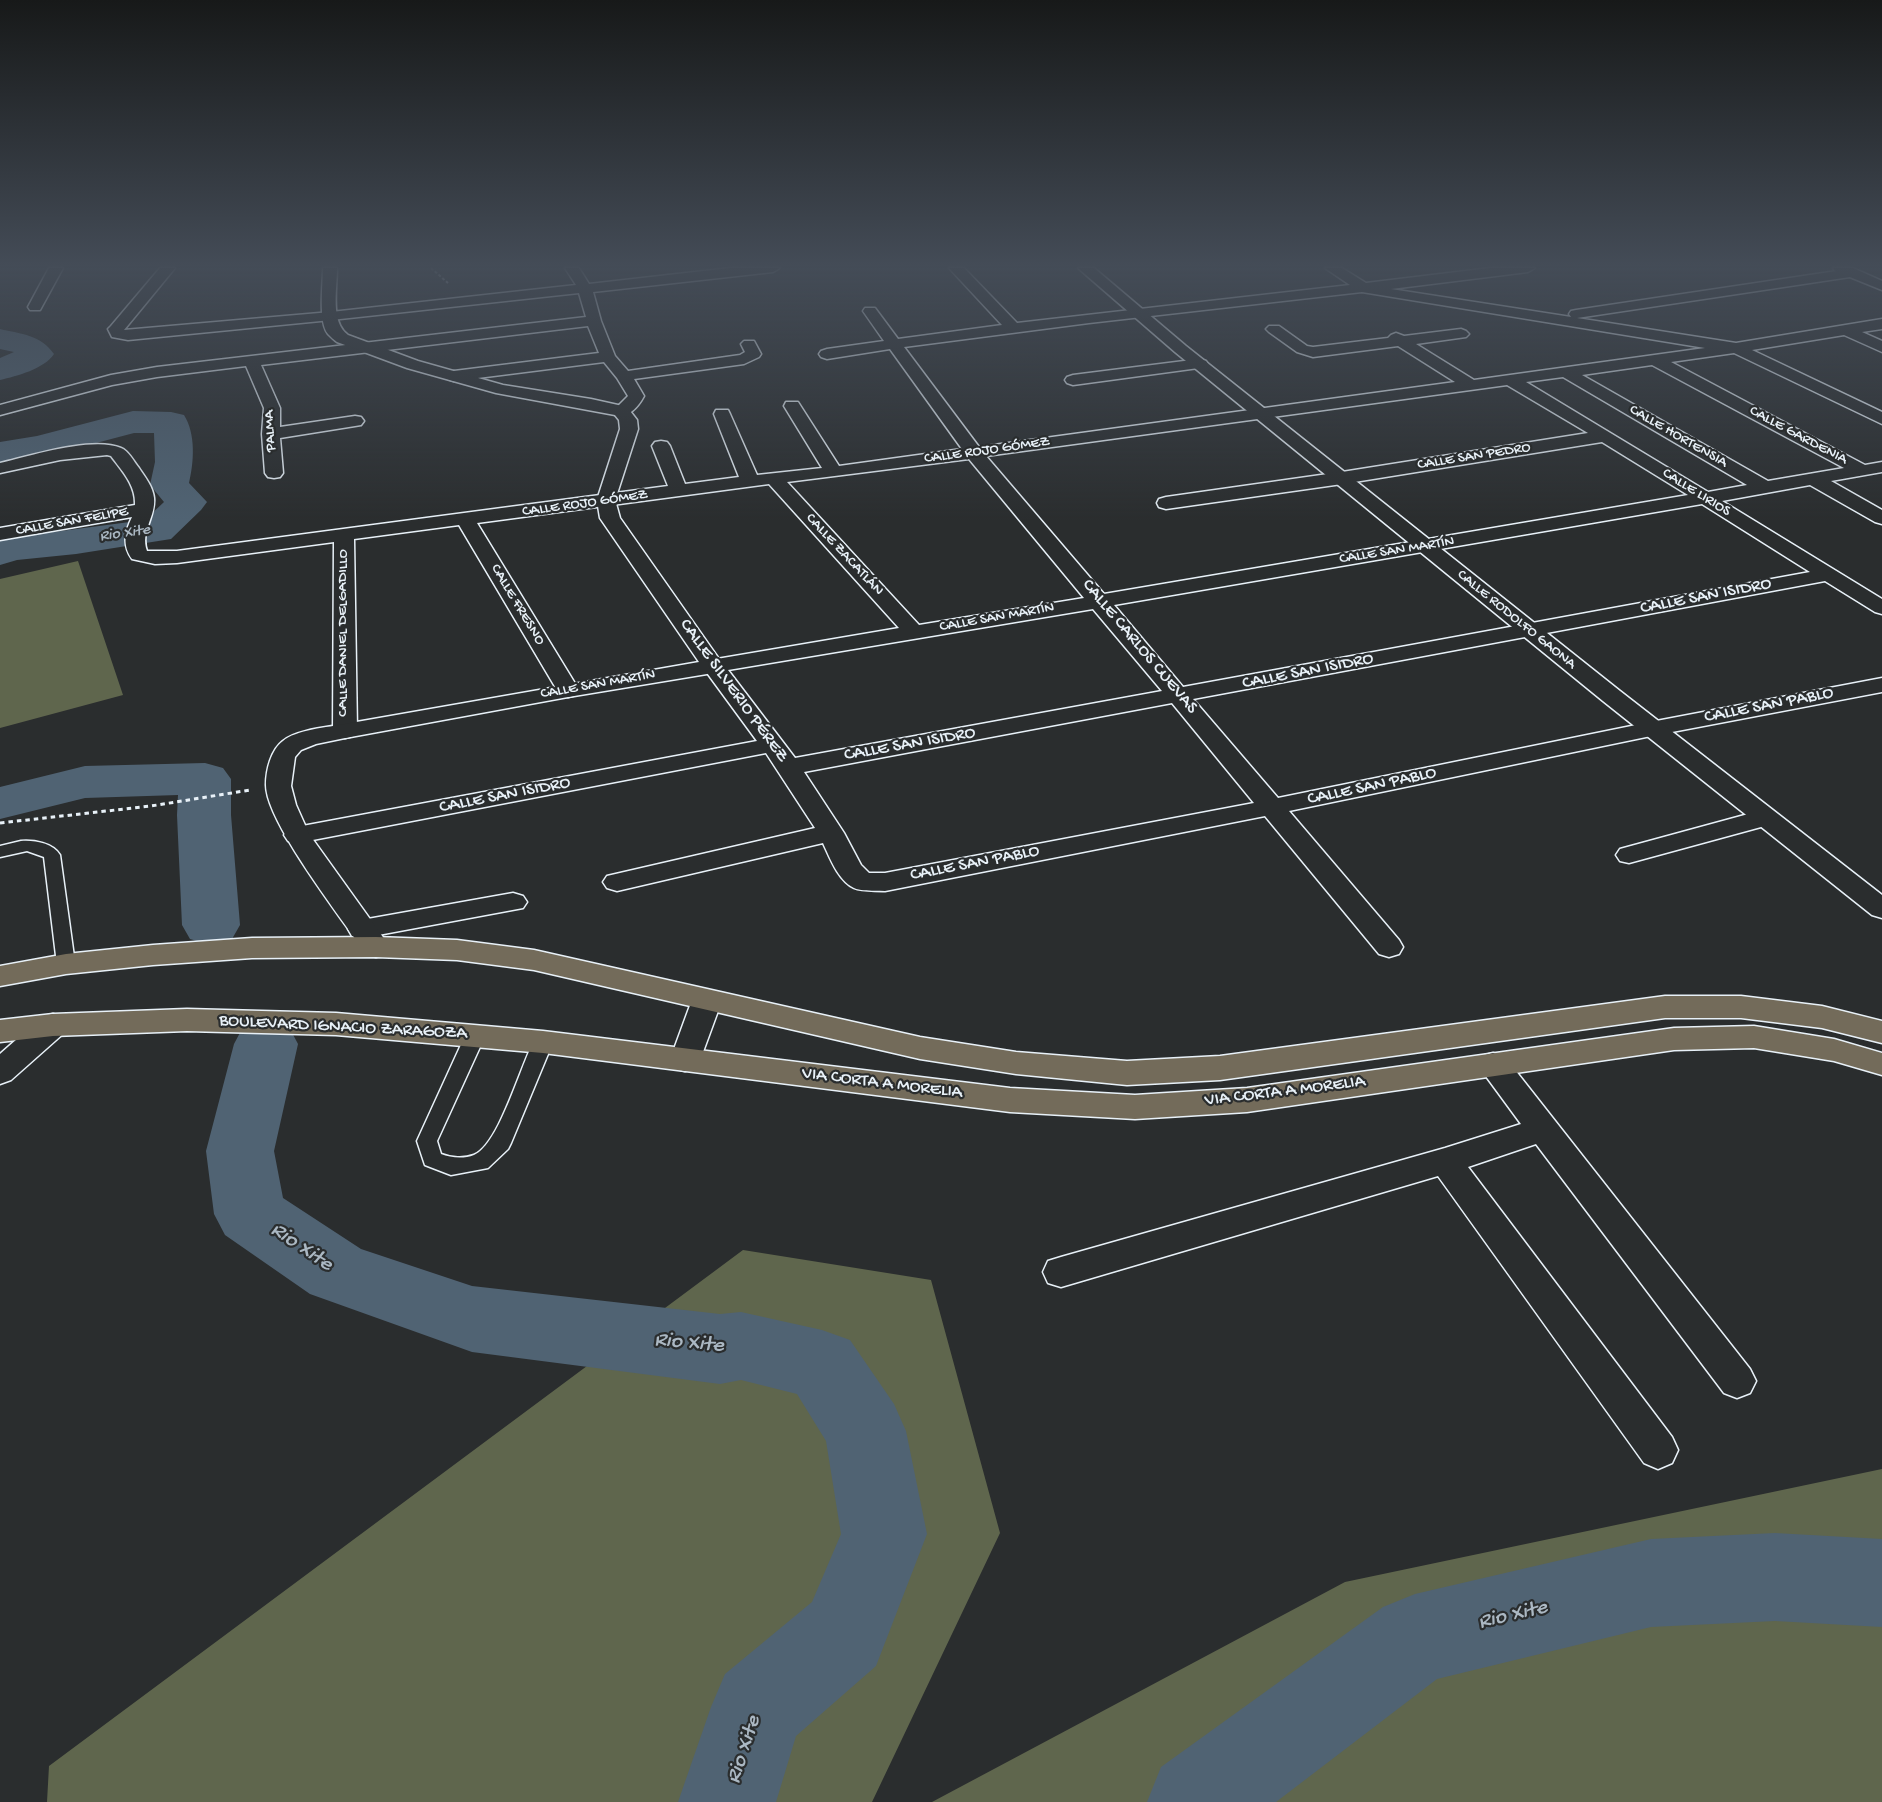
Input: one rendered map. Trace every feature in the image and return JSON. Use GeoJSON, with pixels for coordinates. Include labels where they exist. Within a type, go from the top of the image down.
{"type":"FeatureCollection","features":[{"type":"Feature","properties":{"kind":"main road"},"geometry":{"type":"LineString","coordinates":[[0,976],[66,964],[153,955],[369,938],[534,960],[707,1000]]}},
{"type":"Feature","properties":{"kind":"main road","name":"VIA CORTA A MORELIA"},"geometry":{"type":"LineString","coordinates":[[707,1000],[920,1048],[1016,1063],[1127,1073],[1220,1068],[1665,1007],[1741,1007],[1822,1017],[1882,1032]]}},
{"type":"Feature","properties":{"kind":"main road","name":"BOULEVARD IGNACIO ZARAGOZA"},"geometry":{"type":"LineString","coordinates":[[0,1031],[53,1025],[187,1020],[336,1024],[543,1042],[684,1060]]}},
{"type":"Feature","properties":{"kind":"main road","name":"VIA CORTA A MORELIA"},"geometry":{"type":"LineString","coordinates":[[684,1060],[1010,1100],[1134,1107],[1247,1100],[1674,1039],[1754,1036],[1834,1050],[1882,1064]]}},
{"type":"Feature","properties":{"kind":"street"},"geometry":{"type":"LineString","coordinates":[[0,410],[134,376],[330,352]]}},
{"type":"Feature","properties":{"kind":"street"},"geometry":{"type":"LineString","coordinates":[[375,352],[501,389],[621,411],[628,420],[629,429],[606,500]]}},
{"type":"Feature","properties":{"kind":"street"},"geometry":{"type":"LineString","coordinates":[[606,352],[636,396],[632,403],[621,411]]}},
{"type":"Feature","properties":{"kind":"street"},"geometry":{"type":"LineString","coordinates":[[624,376],[744,359],[753,354],[752,352]]}},
{"type":"Feature","properties":{"kind":"street"},"geometry":{"type":"LineString","coordinates":[[827,354],[840,352]]}},
{"type":"Feature","properties":{"kind":"street","name":"CALLE CARLOS CUEVAS"},"geometry":{"type":"LineString","coordinates":[[900,352],[974,452],[1389,947]]}},
{"type":"Feature","properties":{"kind":"street","name":"CALLE RODOLFO GAONA"},"geometry":{"type":"LineString","coordinates":[[1185,352],[1763,818],[1882,909]]}},
{"type":"Feature","properties":{"kind":"street"},"geometry":{"type":"LineString","coordinates":[[1419,352],[1471,385]]}},
{"type":"Feature","properties":{"kind":"street","name":"CALLE ROJO GÓMEZ"},"geometry":{"type":"LineString","coordinates":[[0,468],[91,450],[112,449],[138,482],[145,500],[134,545],[139,555],[155,558],[177,557],[750,481],[834,472],[1705,352]]}},
{"type":"Feature","properties":{"kind":"street"},"geometry":{"type":"LineString","coordinates":[[1744,352],[1882,419]]}},
{"type":"Feature","properties":{"kind":"street"},"geometry":{"type":"LineString","coordinates":[[454,376],[608,357]]}},
{"type":"Feature","properties":{"kind":"street","name":"CALLE GARDENIA"},"geometry":{"type":"LineString","coordinates":[[1654,359],[1862,471]]}},
{"type":"Feature","properties":{"kind":"street","name":"PALMA"},"geometry":{"type":"LineString","coordinates":[[252,362],[272,408],[271,434],[274,473]]}},
{"type":"Feature","properties":{"kind":"street"},"geometry":{"type":"LineString","coordinates":[[1073,380],[1200,364]]}},
{"type":"Feature","properties":{"kind":"street","name":"CALLE HORTENSIA"},"geometry":{"type":"LineString","coordinates":[[1566,372],[1764,488]]}},
{"type":"Feature","properties":{"kind":"street","name":"CALLE LIRIOS"},"geometry":{"type":"LineString","coordinates":[[1509,380],[1605,436],[1882,608]]}},
{"type":"Feature","properties":{"kind":"street"},"geometry":{"type":"LineString","coordinates":[[792,406],[834,472]]}},
{"type":"Feature","properties":{"kind":"street"},"geometry":{"type":"LineString","coordinates":[[722,414],[750,481]]}},
{"type":"Feature","properties":{"kind":"street"},"geometry":{"type":"LineString","coordinates":[[271,434],[355,421]]}},
{"type":"Feature","properties":{"kind":"street","name":"CALLE SAN PEDRO"},"geometry":{"type":"LineString","coordinates":[[1166,503],[1342,478],[1605,436]]}},
{"type":"Feature","properties":{"kind":"street"},"geometry":{"type":"LineString","coordinates":[[661,446],[679,491]]}},
{"type":"Feature","properties":{"kind":"street","name":"CALLE SAN MARTÍN"},"geometry":{"type":"LineString","coordinates":[[297,835],[283,805],[278,786],[283,757],[292,745],[310,738],[568,690],[1426,547],[1882,467]]}},
{"type":"Feature","properties":{"kind":"street","name":"CALLE ZACATLÁN"},"geometry":{"type":"LineString","coordinates":[[774,479],[914,632]]}},
{"type":"Feature","properties":{"kind":"street"},"geometry":{"type":"LineString","coordinates":[[1813,479],[1882,518]]}},
{"type":"Feature","properties":{"kind":"street","name":"CALLE SILVERIO PÉREZ"},"geometry":{"type":"LineString","coordinates":[[606,500],[610,518],[713,666],[789,767],[831,833],[850,870],[862,881]]}},
{"type":"Feature","properties":{"kind":"street","name":"CALLE SAN FELIPE"},"geometry":{"type":"LineString","coordinates":[[0,534],[140,515]]}},
{"type":"Feature","properties":{"kind":"street","name":"CALLE FRESNO"},"geometry":{"type":"LineString","coordinates":[[466,520],[568,690]]}},
{"type":"Feature","properties":{"kind":"street","name":"CALLE DANIEL DELGADILLO"},"geometry":{"type":"LineString","coordinates":[[344,535],[345,731]]}},
{"type":"Feature","properties":{"kind":"street","name":"CALLE SAN ISIDRO"},"geometry":{"type":"LineString","coordinates":[[789,767],[1180,696],[1828,574]]}},
{"type":"Feature","properties":{"kind":"street","name":"CALLE SAN PABLO"},"geometry":{"type":"LineString","coordinates":[[862,881],[885,882],[1272,807],[1651,728],[1882,684]]}},
{"type":"Feature","properties":{"kind":"street","name":"CALLE SAN ISIDRO"},"geometry":{"type":"LineString","coordinates":[[297,835],[772,745]]}},
{"type":"Feature","properties":{"kind":"street"},"geometry":{"type":"LineString","coordinates":[[1629,854],[1763,818]]}},
{"type":"Feature","properties":{"kind":"street"},"geometry":{"type":"LineString","coordinates":[[617,882],[831,833]]}},
{"type":"Feature","properties":{"kind":"street"},"geometry":{"type":"LineString","coordinates":[[297,835],[369,938],[513,902]]}},
{"type":"Feature","properties":{"kind":"street"},"geometry":{"type":"LineString","coordinates":[[684,1060],[707,1000]]}},
{"type":"Feature","properties":{"kind":"street"},"geometry":{"type":"LineString","coordinates":[[0,1072],[53,1025]]}},
{"type":"Feature","properties":{"kind":"street"},"geometry":{"type":"LineString","coordinates":[[1494,1064],[1736,1381]]}},
{"type":"Feature","properties":{"kind":"street"},"geometry":{"type":"LineString","coordinates":[[1060,1272],[1445,1161],[1543,1129]]}},
{"type":"Feature","properties":{"kind":"street"},"geometry":{"type":"LineString","coordinates":[[1445,1161],[1658,1450]]}},
{"type":"Feature","properties":{"kind":"lane"},"geometry":{"type":"LineString","coordinates":[[0,852],[14,847],[39,846],[52,855],[66,964]]}},
{"type":"Feature","properties":{"kind":"lane"},"geometry":{"type":"LineString","coordinates":[[475,1036],[427,1141],[432,1159],[451,1167],[482,1162],[501,1144],[543,1042]]}},
{"type":"Feature","properties":{"kind":"path"},"geometry":{"type":"LineString","coordinates":[[0,823],[195,799],[252,790]]}},
{"type":"Feature","properties":{"kind":"green space"},"geometry":{"type":"Polygon","coordinates":[[[78,561],[123,695],[0,728],[0,579],[78,561]]]}},
{"type":"Feature","properties":{"kind":"green space"},"geometry":{"type":"Polygon","coordinates":[[[743,1250],[931,1280],[1000,1533],[872,1802],[47,1802],[49,1766],[743,1250]]]}},
{"type":"Feature","properties":{"kind":"green space"},"geometry":{"type":"Polygon","coordinates":[[[1882,1469],[1882,1802],[932,1802],[1345,1582],[1882,1469]]]}},
{"type":"Feature","properties":{"kind":"waterway","name":"Rio Xite"},"geometry":{"type":"LineString","coordinates":[[0,370],[38,354],[35,352]]}},
{"type":"Feature","properties":{"kind":"waterway","name":"Rio Xite"},"geometry":{"type":"LineString","coordinates":[[0,453],[39,447],[133,422],[171,423],[174,454],[169,485],[187,502],[157,530],[76,542],[12,548],[0,552]]}},
{"type":"Feature","properties":{"kind":"waterway","name":"Rio Xite"},"geometry":{"type":"LineString","coordinates":[[0,803],[85,782],[205,779],[204,815],[211,925]]}},
{"type":"Feature","properties":{"kind":"waterway","name":"Rio Xite"},"geometry":{"type":"LineString","coordinates":[[266,1044],[240,1151],[250,1214],[336,1272],[472,1319],[720,1349],[741,1346],[822,1365],[865,1431],[884,1534],[844,1634],[758,1707],[727,1802]]}},
{"type":"Feature","properties":{"kind":"waterway","name":"Rio Xite"},"geometry":{"type":"LineString","coordinates":[[1196,1802],[1415,1639],[1651,1583],[1775,1577],[1882,1583]]}}]}
